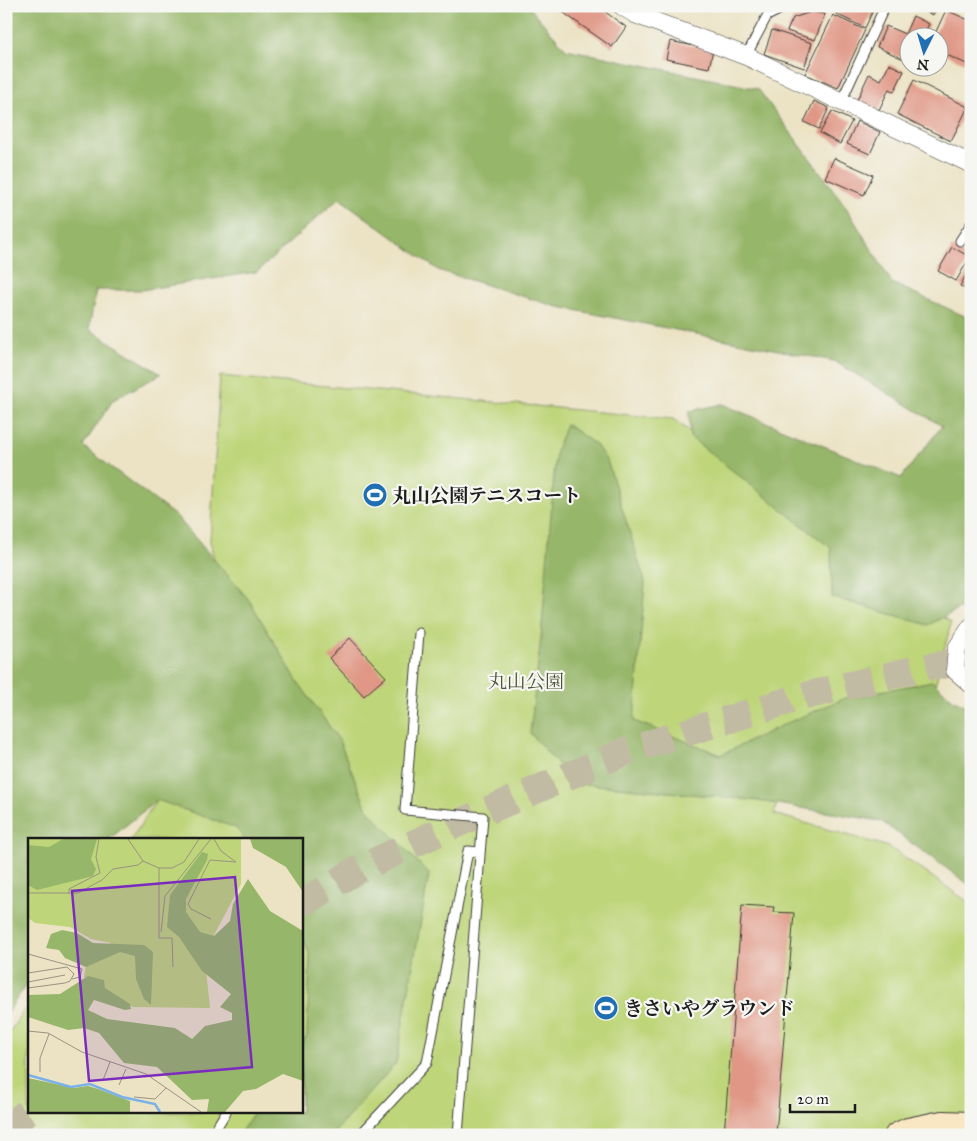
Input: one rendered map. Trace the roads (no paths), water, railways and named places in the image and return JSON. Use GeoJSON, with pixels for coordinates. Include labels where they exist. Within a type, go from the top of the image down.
{"type":"FeatureCollection","features":[{"type":"Feature","properties":{"kind":"street"},"geometry":{"type":"LineString","coordinates":[[622,6],[635,14],[746,56],[971,164]]}},
{"type":"Feature","properties":{"kind":"street"},"geometry":{"type":"LineString","coordinates":[[971,627],[957,648],[955,670],[971,684]]}},
{"type":"Feature","properties":{"kind":"street"},"geometry":{"type":"LineString","coordinates":[[897,1135],[908,1130],[942,1123],[971,1124]]}},
{"type":"Feature","properties":{"kind":"lane"},"geometry":{"type":"LineString","coordinates":[[746,56],[767,16],[787,6]]}},
{"type":"Feature","properties":{"kind":"lane"},"geometry":{"type":"LineString","coordinates":[[841,102],[885,6]]}},
{"type":"Feature","properties":{"kind":"lane"},"geometry":{"type":"LineString","coordinates":[[960,242],[971,224]]}},
{"type":"Feature","properties":{"kind":"lane"},"geometry":{"type":"LineString","coordinates":[[419,633],[405,810],[483,817],[458,1135]]}},
{"type":"Feature","properties":{"kind":"lane"},"geometry":{"type":"LineString","coordinates":[[360,1135],[426,1063],[468,851],[480,852]]}},
{"type":"Feature","properties":{"kind":"lane"},"geometry":{"type":"LineString","coordinates":[[212,1135],[225,1114]]}},
{"type":"Feature","properties":{"kind":"tunnel"},"geometry":{"type":"LineString","coordinates":[[302,903],[355,871],[456,824],[627,751],[800,697],[918,669],[971,660]]}},
{"type":"Feature","properties":{"kind":"tunnel"},"geometry":{"type":"LineString","coordinates":[[6,1131],[28,1111]]}},
{"type":"Feature","properties":{"kind":"place","name":"丸山公園テニスコート"},"geometry":{"type":"Point","coordinates":[375,495]}},
{"type":"Feature","properties":{"kind":"place","name":"きさいやグラウンド"},"geometry":{"type":"Point","coordinates":[606,1008]}},
{"type":"Feature","properties":{"kind":"park label","name":"丸山公園"},"geometry":{"type":"Point","coordinates":[526,681]}}]}
